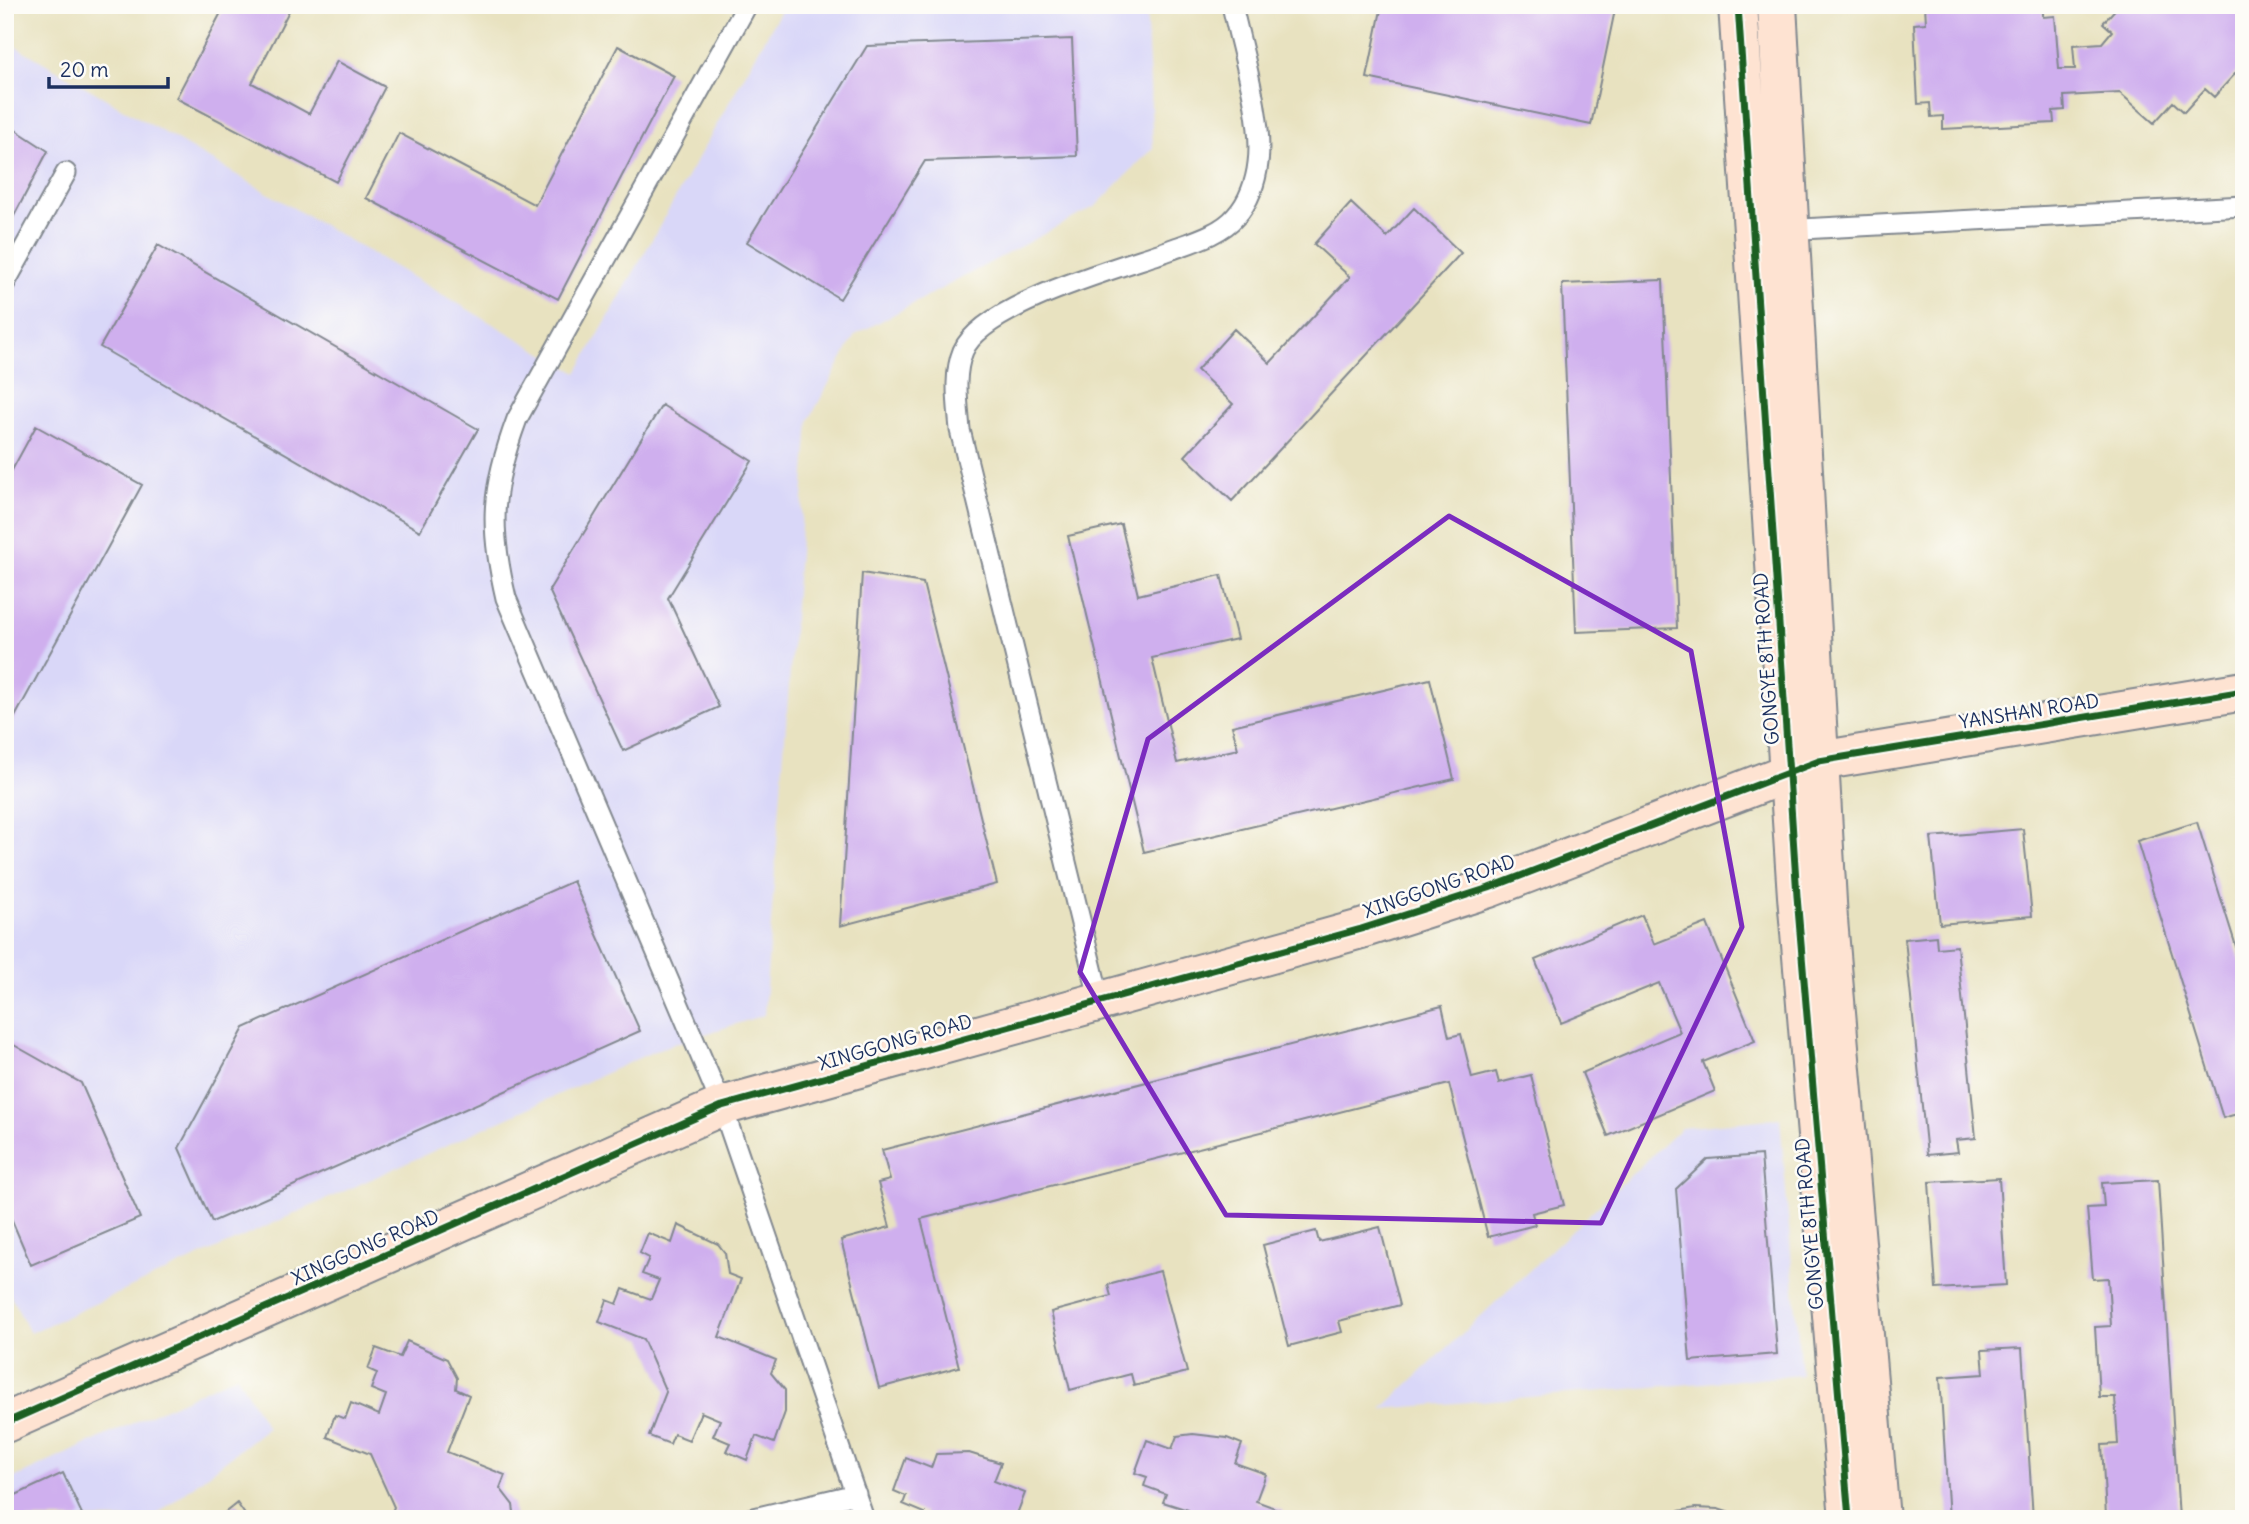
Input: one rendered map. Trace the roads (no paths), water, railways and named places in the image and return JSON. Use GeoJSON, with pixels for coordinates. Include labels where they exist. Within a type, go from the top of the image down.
{"type":"FeatureCollection","features":[{"type":"Feature","properties":{"kind":"street","name":"GONGYE 8TH ROAD"},"geometry":{"type":"LineString","coordinates":[[1738,5],[1772,231]]}},
{"type":"Feature","properties":{"kind":"street","name":"GONGYE 8TH ROAD"},"geometry":{"type":"LineString","coordinates":[[1777,5],[1772,231],[1849,1519]]}},
{"type":"Feature","properties":{"kind":"street","name":"YANSHAN ROAD"},"geometry":{"type":"LineString","coordinates":[[1804,767],[2244,691]]}},
{"type":"Feature","properties":{"kind":"street","name":"XINGGONG ROAD"},"geometry":{"type":"LineString","coordinates":[[5,1423],[722,1106],[1361,929],[1489,888],[1804,767]]}},
{"type":"Feature","properties":{"kind":"street","name":"GONGYE 8TH ROAD"},"geometry":{"type":"LineString","coordinates":[[1804,767],[1828,920],[1880,1519]]}},
{"type":"Feature","properties":{"kind":"lane"},"geometry":{"type":"LineString","coordinates":[[747,5],[517,419],[504,453],[495,499],[495,549],[506,598],[722,1106],[864,1519]]}},
{"type":"Feature","properties":{"kind":"lane"},"geometry":{"type":"LineString","coordinates":[[1100,1001],[960,430],[956,383],[963,350],[980,329],[1014,306],[1207,236],[1236,218],[1251,194],[1259,161],[1255,113],[1232,5]]}},
{"type":"Feature","properties":{"kind":"lane"},"geometry":{"type":"LineString","coordinates":[[5,283],[66,173]]}},
{"type":"Feature","properties":{"kind":"lane"},"geometry":{"type":"LineString","coordinates":[[1772,231],[2244,206]]}},
{"type":"Feature","properties":{"kind":"lane"},"geometry":{"type":"LineString","coordinates":[[750,1519],[856,1494]]}}]}
